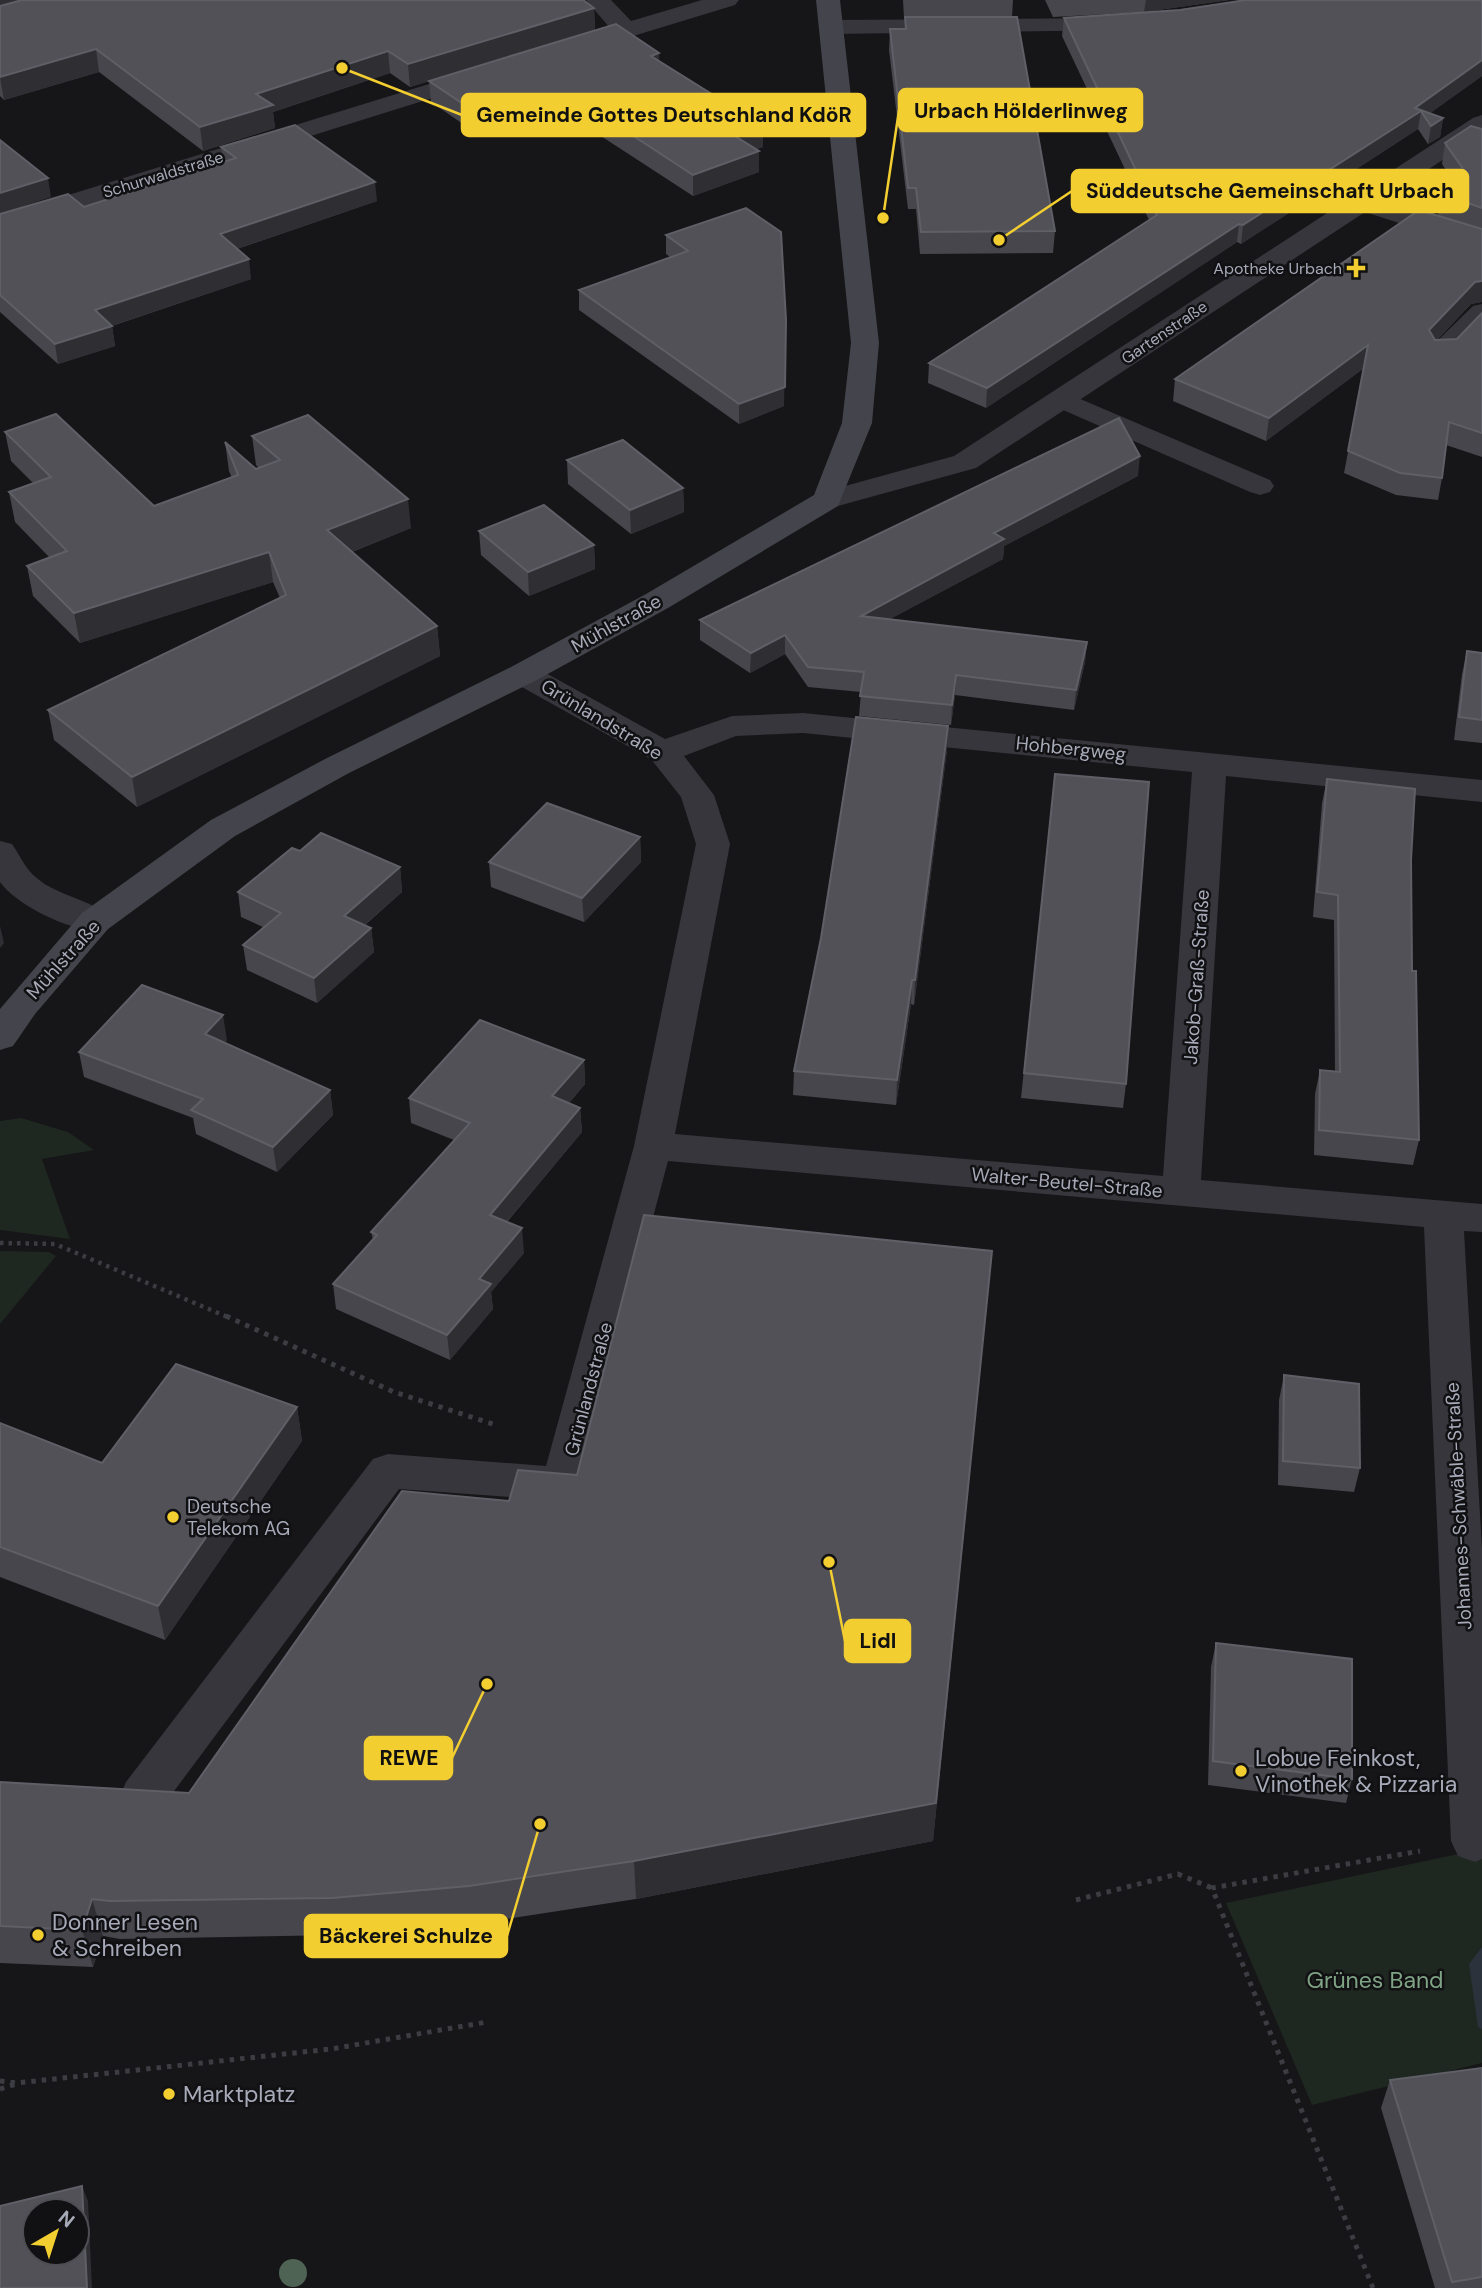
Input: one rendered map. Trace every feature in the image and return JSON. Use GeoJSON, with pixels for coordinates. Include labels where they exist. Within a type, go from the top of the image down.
{"type":"FeatureCollection","features":[{"type":"Feature","properties":{"kind":"street"},"geometry":{"type":"LineString","coordinates":[[598,0],[625,30]]}},
{"type":"Feature","properties":{"kind":"street"},"geometry":{"type":"LineString","coordinates":[[546,55],[727,0]]}},
{"type":"Feature","properties":{"kind":"street"},"geometry":{"type":"LineString","coordinates":[[827,500],[857,423],[865,343],[830,13],[1138,23]]}},
{"type":"Feature","properties":{"kind":"street","name":"Schurwaldstraße"},"geometry":{"type":"LineString","coordinates":[[0,225],[506,67]]}},
{"type":"Feature","properties":{"kind":"street","name":"Gartenstraße"},"geometry":{"type":"LineString","coordinates":[[827,500],[965,462],[1064,400],[1359,201],[1482,123]]}},
{"type":"Feature","properties":{"kind":"street"},"geometry":{"type":"LineString","coordinates":[[1359,201],[1482,242]]}},
{"type":"Feature","properties":{"kind":"street","name":"Mühlstraße"},"geometry":{"type":"LineString","coordinates":[[0,1037],[22,1004],[95,920],[223,828],[337,766],[523,674],[657,601],[827,500]]}},
{"type":"Feature","properties":{"kind":"street","name":"Grünlandstraße"},"geometry":{"type":"LineString","coordinates":[[143,1796],[388,1471],[565,1484],[570,1450],[653,1146],[713,844],[697,795],[663,752],[523,674]]}},
{"type":"Feature","properties":{"kind":"street","name":"Hohbergweg"},"geometry":{"type":"LineString","coordinates":[[663,752],[733,726],[803,723],[1482,791]]}},
{"type":"Feature","properties":{"kind":"street","name":"Jakob-Graß-Straße"},"geometry":{"type":"LineString","coordinates":[[1181,1192],[1210,762]]}},
{"type":"Feature","properties":{"kind":"street"},"geometry":{"type":"LineString","coordinates":[[0,852],[5,867],[30,894],[95,920]]}},
{"type":"Feature","properties":{"kind":"street","name":"Walter-Beutel-Straße"},"geometry":{"type":"LineString","coordinates":[[653,1146],[1463,1215]]}},
{"type":"Feature","properties":{"kind":"street","name":"Johannes-Schwäble-Straße"},"geometry":{"type":"LineString","coordinates":[[1463,1215],[1475,1841]]}},
{"type":"Feature","properties":{"kind":"lane"},"geometry":{"type":"LineString","coordinates":[[1441,353],[1482,312]]}},
{"type":"Feature","properties":{"kind":"lane"},"geometry":{"type":"LineString","coordinates":[[1064,400],[1260,486]]}},
{"type":"Feature","properties":{"kind":"path"},"geometry":{"type":"LineString","coordinates":[[0,1243],[55,1244],[197,1303],[394,1392],[570,1450]]}},
{"type":"Feature","properties":{"kind":"path"},"geometry":{"type":"LineString","coordinates":[[1076,1900],[1178,1874],[1212,1888],[1475,1841]]}},
{"type":"Feature","properties":{"kind":"path"},"geometry":{"type":"LineString","coordinates":[[1212,1888],[1373,2288]]}},
{"type":"Feature","properties":{"kind":"path"},"geometry":{"type":"LineString","coordinates":[[0,2081],[17,2083],[331,2049],[487,2022]]}},
{"type":"Feature","properties":{"kind":"path"},"geometry":{"type":"LineString","coordinates":[[0,2090],[17,2083]]}},
{"type":"Feature","properties":{"kind":"green space"},"geometry":{"type":"Polygon","coordinates":[[[21,1118],[68,1132],[94,1150],[42,1159],[70,1239],[0,1230],[0,1121],[21,1118]]]}},
{"type":"Feature","properties":{"kind":"green space"},"geometry":{"type":"Polygon","coordinates":[[[0,1251],[49,1252],[56,1256],[0,1324],[0,1251]]]}},
{"type":"Feature","properties":{"kind":"green space","name":"Grünes Band"},"geometry":{"type":"Polygon","coordinates":[[[1482,1849],[1482,2063],[1312,2105],[1226,1903],[1482,1849]]]}},
{"type":"Feature","properties":{"kind":"shaded area"},"geometry":{"type":"Polygon","coordinates":[[[1482,1947],[1482,2029],[1478,2027],[1469,1964],[1482,1947]]]}},
{"type":"Feature","properties":{"kind":"building"},"geometry":{"type":"Polygon","coordinates":[[[22,0],[583,0],[594,8],[408,64],[388,51],[256,94],[273,105],[200,127],[96,49],[0,77],[0,6],[22,0]]]}},
{"type":"Feature","properties":{"kind":"building"},"geometry":{"type":"Polygon","coordinates":[[[1246,0],[1482,0],[1482,60],[1415,108],[1443,118],[1431,126],[1421,111],[1243,225],[1239,224],[987,388],[929,363],[1157,215],[1064,18],[1180,10],[1246,0]]]}},
{"type":"Feature","properties":{"kind":"building"},"geometry":{"type":"Polygon","coordinates":[[[905,17],[1017,17],[1055,231],[921,232],[916,188],[908,188],[890,29],[906,29],[905,17]]]}},
{"type":"Feature","properties":{"kind":"building"},"geometry":{"type":"Polygon","coordinates":[[[616,24],[659,53],[651,56],[763,126],[735,136],[759,151],[693,175],[583,103],[559,111],[535,95],[478,114],[429,81],[616,24]]]}},
{"type":"Feature","properties":{"kind":"building"},"geometry":{"type":"Polygon","coordinates":[[[295,125],[375,182],[220,234],[249,259],[95,310],[112,326],[55,344],[0,295],[0,214],[68,194],[84,207],[236,158],[221,147],[295,125]]]}},
{"type":"Feature","properties":{"kind":"building"},"geometry":{"type":"Polygon","coordinates":[[[1471,126],[1482,129],[1482,208],[1442,194],[1468,176],[1445,143],[1471,126]]]}},
{"type":"Feature","properties":{"kind":"building"},"geometry":{"type":"Polygon","coordinates":[[[0,140],[48,178],[0,193],[0,140]]]}},
{"type":"Feature","properties":{"kind":"building"},"geometry":{"type":"Polygon","coordinates":[[[746,208],[781,232],[786,320],[785,387],[739,404],[579,290],[688,251],[666,235],[746,208]]]}},
{"type":"Feature","properties":{"kind":"building"},"geometry":{"type":"Polygon","coordinates":[[[1419,210],[1482,229],[1482,281],[1475,282],[1429,330],[1435,340],[1457,339],[1482,313],[1482,433],[1449,422],[1442,478],[1400,473],[1348,451],[1368,345],[1269,418],[1175,379],[1419,210]]]}},
{"type":"Feature","properties":{"kind":"building"},"geometry":{"type":"Polygon","coordinates":[[[56,414],[154,506],[238,475],[225,442],[256,469],[280,460],[252,436],[308,415],[408,499],[327,530],[437,626],[132,777],[48,710],[286,595],[269,552],[74,613],[27,566],[67,551],[9,492],[51,477],[5,432],[56,414]]]}},
{"type":"Feature","properties":{"kind":"building"},"geometry":{"type":"Polygon","coordinates":[[[1119,418],[1140,456],[994,533],[1004,539],[861,616],[1087,642],[1076,690],[956,675],[952,705],[860,696],[864,672],[808,667],[785,635],[751,653],[700,620],[1119,418]]]}},
{"type":"Feature","properties":{"kind":"building"},"geometry":{"type":"Polygon","coordinates":[[[623,440],[683,488],[630,510],[567,460],[623,440]]]}},
{"type":"Feature","properties":{"kind":"building"},"geometry":{"type":"Polygon","coordinates":[[[544,505],[594,545],[528,572],[479,531],[544,505]]]}},
{"type":"Feature","properties":{"kind":"building"},"geometry":{"type":"Polygon","coordinates":[[[1467,651],[1482,653],[1482,720],[1459,717],[1467,651]]]}},
{"type":"Feature","properties":{"kind":"building"},"geometry":{"type":"Polygon","coordinates":[[[856,717],[948,726],[915,980],[912,980],[897,1080],[794,1071],[821,938],[856,717]]]}},
{"type":"Feature","properties":{"kind":"building"},"geometry":{"type":"Polygon","coordinates":[[[1055,774],[1149,782],[1126,1084],[1024,1073],[1055,774]]]}},
{"type":"Feature","properties":{"kind":"building"},"geometry":{"type":"Polygon","coordinates":[[[1327,779],[1415,789],[1411,860],[1412,971],[1416,971],[1419,1140],[1319,1130],[1320,1070],[1340,1072],[1338,895],[1317,892],[1327,779]]]}},
{"type":"Feature","properties":{"kind":"building"},"geometry":{"type":"Polygon","coordinates":[[[547,803],[640,837],[582,898],[489,862],[547,803]]]}},
{"type":"Feature","properties":{"kind":"building"},"geometry":{"type":"Polygon","coordinates":[[[321,833],[400,867],[344,916],[371,928],[314,978],[243,945],[281,913],[238,892],[292,848],[300,851],[321,833]]]}},
{"type":"Feature","properties":{"kind":"building"},"geometry":{"type":"Polygon","coordinates":[[[142,985],[223,1015],[205,1034],[330,1090],[273,1147],[191,1110],[203,1099],[79,1052],[142,985]]]}},
{"type":"Feature","properties":{"kind":"building"},"geometry":{"type":"Polygon","coordinates":[[[480,1020],[584,1060],[552,1096],[580,1108],[490,1215],[522,1228],[479,1279],[491,1284],[447,1335],[333,1284],[377,1235],[371,1232],[470,1123],[409,1098],[480,1020]]]}},
{"type":"Feature","properties":{"kind":"building"},"geometry":{"type":"Polygon","coordinates":[[[644,1215],[992,1251],[936,1803],[634,1861],[469,1886],[332,1898],[92,1899],[82,1930],[0,1926],[0,1782],[189,1793],[402,1491],[509,1501],[518,1470],[577,1475],[644,1215]]]}},
{"type":"Feature","properties":{"kind":"building"},"geometry":{"type":"Polygon","coordinates":[[[176,1364],[297,1407],[158,1606],[0,1547],[0,1423],[102,1463],[176,1364]]]}},
{"type":"Feature","properties":{"kind":"building"},"geometry":{"type":"Polygon","coordinates":[[[1284,1375],[1359,1384],[1360,1468],[1283,1461],[1284,1375]]]}},
{"type":"Feature","properties":{"kind":"building"},"geometry":{"type":"Polygon","coordinates":[[[1216,1643],[1352,1659],[1352,1779],[1213,1761],[1216,1643]]]}},
{"type":"Feature","properties":{"kind":"building"},"geometry":{"type":"Polygon","coordinates":[[[1482,2068],[1482,2277],[1452,2282],[1390,2080],[1482,2068]]]}},
{"type":"Feature","properties":{"kind":"building"},"geometry":{"type":"Polygon","coordinates":[[[82,2186],[83,2197],[37,2197],[82,2186]]]}},
{"type":"Feature","properties":{"kind":"building"},"geometry":{"type":"Polygon","coordinates":[[[21,2201],[21,2267],[86,2267],[87,2288],[0,2288],[0,2206],[21,2201]]]}},
{"type":"Feature","properties":{"kind":"place","name":"Gemeinde Gottes Deutschland KdöR"},"geometry":{"type":"Point","coordinates":[342,68]}},
{"type":"Feature","properties":{"kind":"place","name":"Urbach Hölderlinweg"},"geometry":{"type":"Point","coordinates":[883,218]}},
{"type":"Feature","properties":{"kind":"place","name":"Süddeutsche Gemeinschaft Urbach"},"geometry":{"type":"Point","coordinates":[999,240]}},
{"type":"Feature","properties":{"kind":"place","name":"Apotheke Urbach"},"geometry":{"type":"Point","coordinates":[1356,268]}},
{"type":"Feature","properties":{"kind":"place","name":"Deutsche Telekom AG"},"geometry":{"type":"Point","coordinates":[173,1517]}},
{"type":"Feature","properties":{"kind":"place","name":"Lidl"},"geometry":{"type":"Point","coordinates":[829,1562]}},
{"type":"Feature","properties":{"kind":"place","name":"REWE"},"geometry":{"type":"Point","coordinates":[487,1684]}},
{"type":"Feature","properties":{"kind":"place","name":"Lobue Feinkost, Vinothek & Pizzaria"},"geometry":{"type":"Point","coordinates":[1241,1771]}},
{"type":"Feature","properties":{"kind":"place","name":"Bäckerei Schulze"},"geometry":{"type":"Point","coordinates":[540,1824]}},
{"type":"Feature","properties":{"kind":"place","name":"Donner Lesen & Schreiben"},"geometry":{"type":"Point","coordinates":[38,1935]}},
{"type":"Feature","properties":{"kind":"place","name":"Marktplatz"},"geometry":{"type":"Point","coordinates":[169,2094]}}]}
